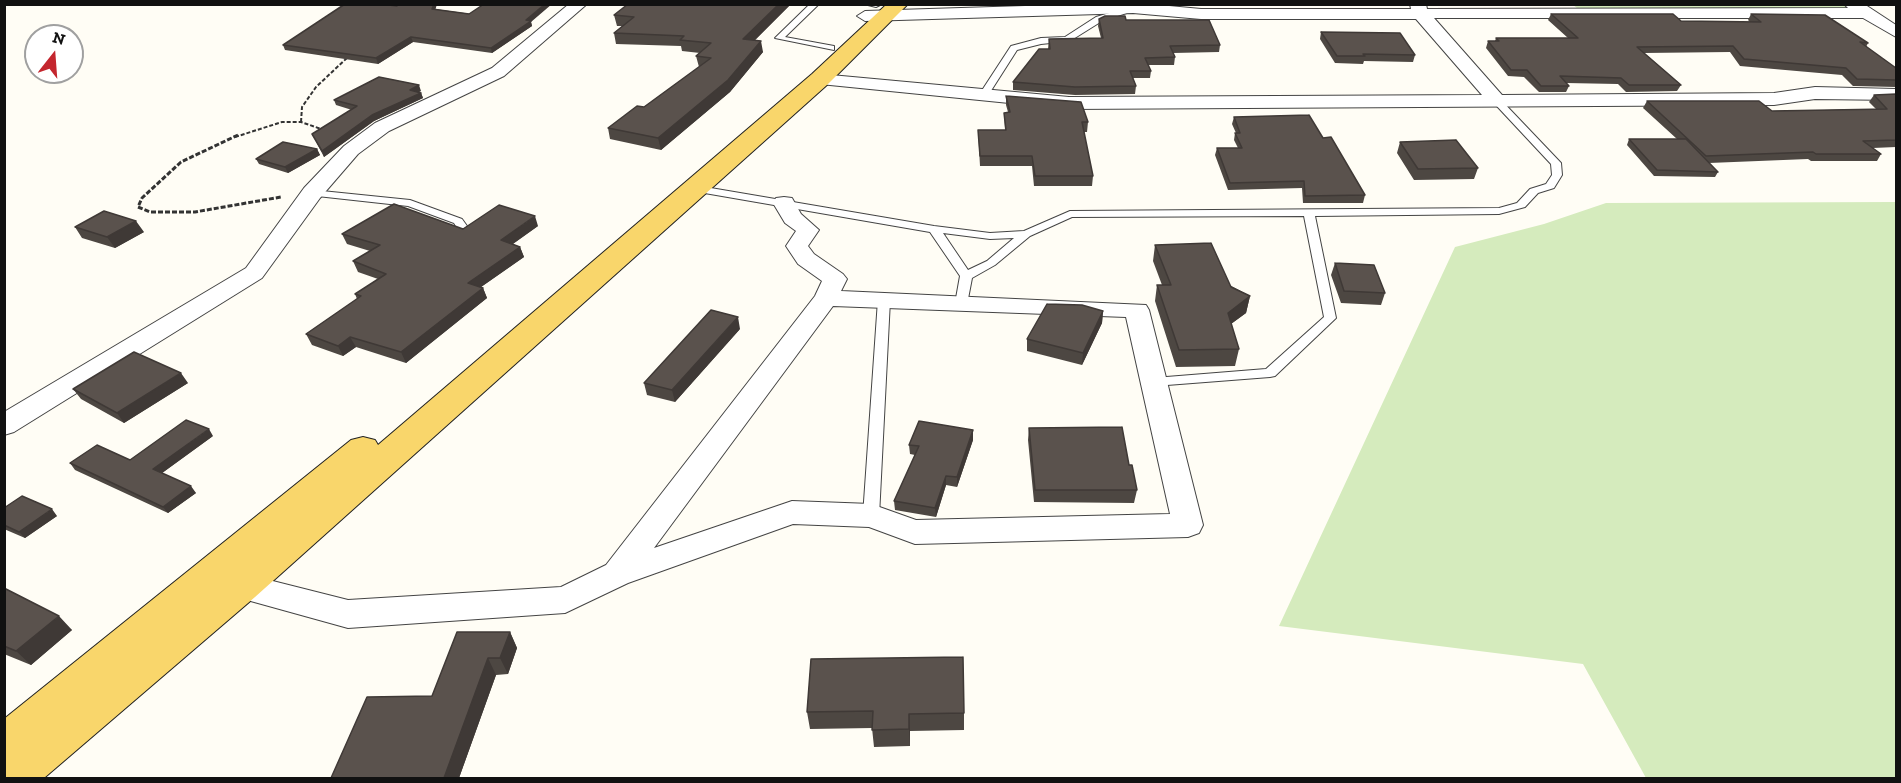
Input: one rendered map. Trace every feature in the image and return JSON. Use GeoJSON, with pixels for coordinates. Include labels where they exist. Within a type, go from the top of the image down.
{"type":"FeatureCollection","features":[{"type":"Feature","properties":{"kind":"main road"},"geometry":{"type":"LineString","coordinates":[[4,747],[373,441],[879,8]]}},
{"type":"Feature","properties":{"kind":"main road"},"geometry":{"type":"LineString","coordinates":[[10,778],[241,586],[693,188],[820,80],[879,8]]}},
{"type":"Feature","properties":{"kind":"street"},"geometry":{"type":"LineString","coordinates":[[4,425],[254,273],[312,193],[351,150],[382,127],[498,72],[579,4]]}},
{"type":"Feature","properties":{"kind":"street"},"geometry":{"type":"LineString","coordinates":[[879,8],[1137,6],[1200,14],[1419,9],[1859,9],[1896,32]]}},
{"type":"Feature","properties":{"kind":"street"},"geometry":{"type":"LineString","coordinates":[[1419,9],[1497,101]]}},
{"type":"Feature","properties":{"kind":"street"},"geometry":{"type":"LineString","coordinates":[[820,80],[1069,103],[1774,99],[1815,93],[1896,95]]}},
{"type":"Feature","properties":{"kind":"street"},"geometry":{"type":"LineString","coordinates":[[617,574],[826,298],[835,279],[806,259],[797,246],[808,230],[793,218],[784,203]]}},
{"type":"Feature","properties":{"kind":"street"},"geometry":{"type":"LineString","coordinates":[[241,586],[348,614],[565,600],[617,574],[792,512],[871,516],[915,532],[1188,525],[1137,310],[826,298]]}},
{"type":"Feature","properties":{"kind":"lane"},"geometry":{"type":"LineString","coordinates":[[815,4],[779,38],[831,48]]}},
{"type":"Feature","properties":{"kind":"lane"},"geometry":{"type":"LineString","coordinates":[[984,95],[1014,48],[1041,41],[1067,39],[1099,19],[1137,6]]}},
{"type":"Feature","properties":{"kind":"lane"},"geometry":{"type":"LineString","coordinates":[[966,276],[991,263],[1026,234],[1070,214],[1499,212],[1521,205],[1534,191],[1550,186],[1557,175],[1556,163],[1497,101]]}},
{"type":"Feature","properties":{"kind":"lane"},"geometry":{"type":"LineString","coordinates":[[693,188],[934,229],[990,236],[1026,234]]}},
{"type":"Feature","properties":{"kind":"lane"},"geometry":{"type":"LineString","coordinates":[[312,193],[410,203],[458,221],[460,226]]}},
{"type":"Feature","properties":{"kind":"lane"},"geometry":{"type":"LineString","coordinates":[[1154,382],[1270,373],[1330,318],[1309,213]]}},
{"type":"Feature","properties":{"kind":"lane"},"geometry":{"type":"LineString","coordinates":[[934,229],[966,276],[961,304]]}},
{"type":"Feature","properties":{"kind":"lane"},"geometry":{"type":"LineString","coordinates":[[871,516],[884,300]]}},
{"type":"Feature","properties":{"kind":"path"},"geometry":{"type":"LineString","coordinates":[[301,122],[302,107],[316,87],[349,56]]}},
{"type":"Feature","properties":{"kind":"path"},"geometry":{"type":"LineString","coordinates":[[312,193],[195,212],[150,212],[138,207],[142,198],[181,162],[243,132],[282,122],[301,122],[324,130]]}},
{"type":"Feature","properties":{"kind":"green space"},"geometry":{"type":"Polygon","coordinates":[[[1852,4],[1866,13],[1585,14],[1573,5],[1852,4]]]}},
{"type":"Feature","properties":{"kind":"green space"},"geometry":{"type":"Polygon","coordinates":[[[1896,202],[1896,778],[1646,778],[1583,664],[1279,626],[1455,247],[1544,224],[1606,203],[1896,202]]]}},
{"type":"Feature","properties":{"kind":"building"},"geometry":{"type":"Polygon","coordinates":[[[345,4],[397,6],[398,4],[434,4],[432,9],[469,14],[484,4],[545,4],[526,20],[531,21],[491,48],[411,37],[376,58],[283,45],[345,4]]]}},
{"type":"Feature","properties":{"kind":"building"},"geometry":{"type":"Polygon","coordinates":[[[628,4],[779,4],[743,39],[761,41],[728,80],[658,138],[608,128],[637,106],[644,107],[711,58],[696,56],[711,43],[680,40],[684,36],[614,33],[634,17],[614,15],[628,4]]]}},
{"type":"Feature","properties":{"kind":"building"},"geometry":{"type":"Polygon","coordinates":[[[1551,14],[1673,14],[1681,21],[1761,22],[1751,14],[1825,15],[1868,43],[1860,42],[1896,68],[1896,80],[1857,79],[1846,68],[1744,59],[1733,46],[1637,47],[1681,85],[1629,85],[1621,78],[1560,76],[1569,86],[1541,86],[1527,70],[1511,70],[1488,41],[1499,41],[1496,38],[1578,38],[1551,14]]]}},
{"type":"Feature","properties":{"kind":"building"},"geometry":{"type":"Polygon","coordinates":[[[1105,16],[1125,16],[1126,20],[1209,20],[1220,45],[1170,46],[1175,57],[1145,58],[1151,71],[1130,71],[1136,86],[1075,87],[1013,82],[1039,49],[1050,49],[1049,39],[1103,38],[1099,19],[1105,16]]]}},
{"type":"Feature","properties":{"kind":"building"},"geometry":{"type":"Polygon","coordinates":[[[1321,32],[1400,33],[1415,55],[1337,56],[1321,32]]]}},
{"type":"Feature","properties":{"kind":"building"},"geometry":{"type":"Polygon","coordinates":[[[379,77],[419,85],[410,90],[421,93],[372,115],[322,151],[312,134],[357,106],[334,100],[379,77]]]}},
{"type":"Feature","properties":{"kind":"building"},"geometry":{"type":"Polygon","coordinates":[[[1896,94],[1896,140],[1863,141],[1881,154],[1816,154],[1813,152],[1706,156],[1647,101],[1759,101],[1772,111],[1887,109],[1874,95],[1896,94]]]}},
{"type":"Feature","properties":{"kind":"building"},"geometry":{"type":"Polygon","coordinates":[[[1006,96],[1081,102],[1088,122],[1082,122],[1093,176],[1035,176],[1032,156],[980,156],[978,130],[1006,130],[1004,113],[1010,112],[1006,96]]]}},
{"type":"Feature","properties":{"kind":"building"},"geometry":{"type":"Polygon","coordinates":[[[1309,115],[1323,138],[1331,137],[1365,195],[1305,196],[1304,181],[1230,183],[1217,148],[1242,148],[1235,133],[1240,133],[1234,117],[1309,115]]]}},
{"type":"Feature","properties":{"kind":"building"},"geometry":{"type":"Polygon","coordinates":[[[1629,139],[1686,139],[1718,172],[1657,170],[1629,139]]]}},
{"type":"Feature","properties":{"kind":"building"},"geometry":{"type":"Polygon","coordinates":[[[1456,140],[1478,168],[1418,169],[1400,142],[1456,140]]]}},
{"type":"Feature","properties":{"kind":"building"},"geometry":{"type":"Polygon","coordinates":[[[283,142],[317,149],[285,167],[256,159],[283,142]]]}},
{"type":"Feature","properties":{"kind":"building"},"geometry":{"type":"Polygon","coordinates":[[[394,204],[463,229],[499,205],[535,216],[501,240],[520,247],[468,283],[483,288],[401,352],[350,337],[338,346],[306,334],[361,296],[355,294],[386,274],[353,261],[380,245],[342,234],[394,204]]]}},
{"type":"Feature","properties":{"kind":"building"},"geometry":{"type":"Polygon","coordinates":[[[104,211],[136,221],[107,237],[75,227],[104,211]]]}},
{"type":"Feature","properties":{"kind":"building"},"geometry":{"type":"Polygon","coordinates":[[[1211,243],[1231,287],[1250,296],[1228,313],[1239,349],[1179,350],[1157,285],[1171,285],[1155,245],[1211,243]]]}},
{"type":"Feature","properties":{"kind":"building"},"geometry":{"type":"Polygon","coordinates":[[[1335,263],[1374,265],[1385,293],[1344,291],[1335,263]]]}},
{"type":"Feature","properties":{"kind":"building"},"geometry":{"type":"Polygon","coordinates":[[[1047,304],[1082,305],[1103,311],[1083,353],[1027,339],[1047,304]]]}},
{"type":"Feature","properties":{"kind":"building"},"geometry":{"type":"Polygon","coordinates":[[[711,310],[738,317],[672,390],[644,383],[711,310]]]}},
{"type":"Feature","properties":{"kind":"building"},"geometry":{"type":"Polygon","coordinates":[[[134,352],[181,373],[117,413],[73,389],[134,352]]]}},
{"type":"Feature","properties":{"kind":"building"},"geometry":{"type":"Polygon","coordinates":[[[186,420],[209,429],[153,469],[191,486],[163,507],[70,463],[97,445],[130,460],[186,420]]]}},
{"type":"Feature","properties":{"kind":"building"},"geometry":{"type":"Polygon","coordinates":[[[919,421],[973,430],[957,477],[946,476],[935,508],[894,501],[919,446],[909,445],[919,421]]]}},
{"type":"Feature","properties":{"kind":"building"},"geometry":{"type":"Polygon","coordinates":[[[1122,427],[1129,465],[1132,465],[1137,490],[1035,490],[1029,428],[1122,427]]]}},
{"type":"Feature","properties":{"kind":"building"},"geometry":{"type":"Polygon","coordinates":[[[22,496],[52,509],[19,532],[4,525],[4,508],[22,496]]]}},
{"type":"Feature","properties":{"kind":"building"},"geometry":{"type":"Polygon","coordinates":[[[4,588],[59,616],[16,651],[4,646],[4,588]]]}},
{"type":"Feature","properties":{"kind":"building"},"geometry":{"type":"Polygon","coordinates":[[[457,632],[510,632],[500,658],[488,658],[444,778],[331,778],[367,697],[432,696],[457,632]]]}},
{"type":"Feature","properties":{"kind":"building"},"geometry":{"type":"Polygon","coordinates":[[[963,657],[964,713],[909,714],[909,729],[872,730],[873,711],[807,712],[811,659],[963,657]]]}}]}
